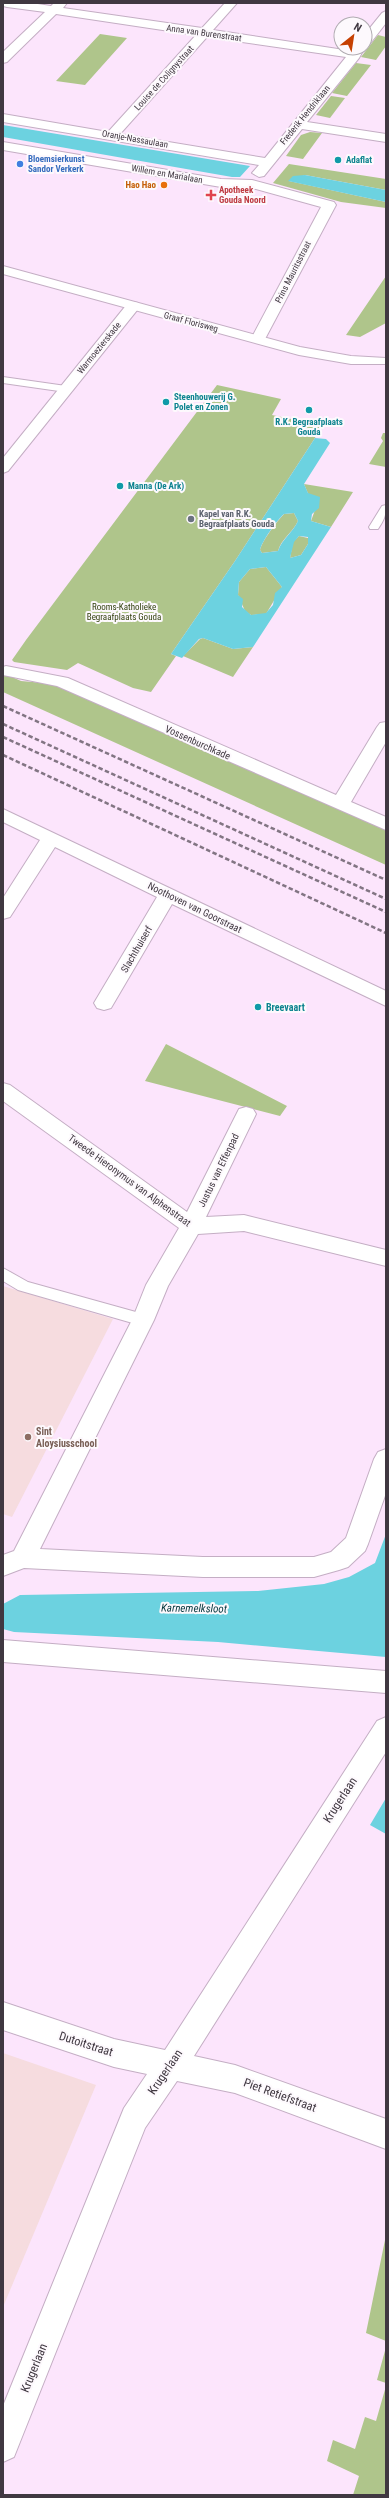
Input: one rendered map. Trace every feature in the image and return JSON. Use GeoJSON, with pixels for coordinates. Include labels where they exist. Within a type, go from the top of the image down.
{"type":"FeatureCollection","features":[{"type":"Feature","properties":{"kind":"street","name":"Anna van Burenstraat"},"geometry":{"type":"LineString","coordinates":[[7,3],[58,6],[205,33],[333,49]]}},
{"type":"Feature","properties":{"kind":"street","name":"Louise de Colignystraat"},"geometry":{"type":"LineString","coordinates":[[112,135],[231,3]]}},
{"type":"Feature","properties":{"kind":"street"},"geometry":{"type":"LineString","coordinates":[[3,59],[58,6]]}},
{"type":"Feature","properties":{"kind":"street"},"geometry":{"type":"LineString","coordinates":[[373,32],[386,15]]}},
{"type":"Feature","properties":{"kind":"street"},"geometry":{"type":"LineString","coordinates":[[3,43],[17,46]]}},
{"type":"Feature","properties":{"kind":"street","name":"Frederik Hendriklaan"},"geometry":{"type":"LineString","coordinates":[[252,184],[297,124],[354,56]]}},
{"type":"Feature","properties":{"kind":"street","name":"Oranje-Nassaulaan"},"geometry":{"type":"LineString","coordinates":[[3,118],[267,162]]}},
{"type":"Feature","properties":{"kind":"street"},"geometry":{"type":"LineString","coordinates":[[297,124],[386,138]]}},
{"type":"Feature","properties":{"kind":"street","name":"Willem en Marialaan"},"geometry":{"type":"LineString","coordinates":[[3,146],[221,183],[252,184],[330,205]]}},
{"type":"Feature","properties":{"kind":"street","name":"Prins Mauritsstraat"},"geometry":{"type":"LineString","coordinates":[[258,340],[330,205]]}},
{"type":"Feature","properties":{"kind":"street","name":"Graaf Florisweg"},"geometry":{"type":"LineString","coordinates":[[3,270],[258,340],[334,358],[383,358]]}},
{"type":"Feature","properties":{"kind":"street","name":"Warmoezierskade"},"geometry":{"type":"LineString","coordinates":[[3,468],[132,306]]}},
{"type":"Feature","properties":{"kind":"street","name":"Vossenburchkade"},"geometry":{"type":"LineString","coordinates":[[6,671],[62,682],[386,824]]}},
{"type":"Feature","properties":{"kind":"street"},"geometry":{"type":"LineString","coordinates":[[340,804],[386,727]]}},
{"type":"Feature","properties":{"kind":"street","name":"Noothoven van Goorstraat"},"geometry":{"type":"LineString","coordinates":[[3,815],[386,999]]}},
{"type":"Feature","properties":{"kind":"street"},"geometry":{"type":"LineString","coordinates":[[3,913],[51,838]]}},
{"type":"Feature","properties":{"kind":"street","name":"Slachthuiserf"},"geometry":{"type":"LineString","coordinates":[[104,1003],[168,894]]}},
{"type":"Feature","properties":{"kind":"street","name":"Tweede Hieronymus van Alphenstraat"},"geometry":{"type":"LineString","coordinates":[[3,1090],[191,1226],[244,1223],[386,1258]]}},
{"type":"Feature","properties":{"kind":"street","name":"Justus van Effenpad"},"geometry":{"type":"LineString","coordinates":[[13,1562],[143,1320],[157,1286],[191,1226],[246,1114]]}},
{"type":"Feature","properties":{"kind":"street"},"geometry":{"type":"LineString","coordinates":[[13,1562],[203,1567],[314,1567],[339,1560],[356,1544],[386,1459]]}},
{"type":"Feature","properties":{"kind":"street"},"geometry":{"type":"LineString","coordinates":[[3,1651],[386,1682]]}},
{"type":"Feature","properties":{"kind":"street","name":"Krugerlaan"},"geometry":{"type":"LineString","coordinates":[[3,2446],[134,2118],[172,2064],[386,1729]]}},
{"type":"Feature","properties":{"kind":"street","name":"Dutoitstraat"},"geometry":{"type":"LineString","coordinates":[[3,2016],[114,2053],[172,2064]]}},
{"type":"Feature","properties":{"kind":"street","name":"Piet Retiefstraat"},"geometry":{"type":"LineString","coordinates":[[172,2064],[234,2079],[386,2134]]}},
{"type":"Feature","properties":{"kind":"lane"},"geometry":{"type":"LineString","coordinates":[[3,380],[66,389]]}},
{"type":"Feature","properties":{"kind":"lane"},"geometry":{"type":"LineString","coordinates":[[374,527],[386,508]]}},
{"type":"Feature","properties":{"kind":"lane"},"geometry":{"type":"LineString","coordinates":[[3,1274],[24,1286],[143,1320]]}},
{"type":"Feature","properties":{"kind":"shaded area","name":"Sint Aloysiusschool"},"geometry":{"type":"Polygon","coordinates":[[[3,1286],[113,1319],[12,1517],[3,1514],[3,1286]]]}},
{"type":"Feature","properties":{"kind":"shaded area"},"geometry":{"type":"Polygon","coordinates":[[[3,2053],[96,2085],[3,2307],[3,2053]]]}},
{"type":"Feature","properties":{"kind":"green space"},"geometry":{"type":"Polygon","coordinates":[[[100,34],[127,38],[85,85],[56,81],[100,34]]]}},
{"type":"Feature","properties":{"kind":"green space"},"geometry":{"type":"Polygon","coordinates":[[[378,35],[386,37],[386,46],[376,60],[361,57],[373,56],[373,41],[378,35]]]}},
{"type":"Feature","properties":{"kind":"green space"},"geometry":{"type":"Polygon","coordinates":[[[356,63],[371,65],[347,96],[332,93],[356,63]]]}},
{"type":"Feature","properties":{"kind":"green space"},"geometry":{"type":"Polygon","coordinates":[[[331,96],[345,98],[330,118],[316,115],[331,96]]]}},
{"type":"Feature","properties":{"kind":"green space"},"geometry":{"type":"Polygon","coordinates":[[[310,132],[322,133],[303,159],[286,156],[301,135],[310,132]]]}},
{"type":"Feature","properties":{"kind":"green space"},"geometry":{"type":"Polygon","coordinates":[[[289,164],[386,179],[386,190],[305,175],[289,181],[386,202],[386,208],[341,202],[273,183],[289,164]]]}},
{"type":"Feature","properties":{"kind":"green space"},"geometry":{"type":"Polygon","coordinates":[[[386,276],[386,323],[360,337],[346,335],[386,276]]]}},
{"type":"Feature","properties":{"kind":"green space","name":"Rooms-Katholieke Begraafplaats Gouda"},"geometry":{"type":"Polygon","coordinates":[[[217,385],[281,399],[272,415],[320,425],[315,438],[235,561],[171,654],[176,656],[151,692],[133,688],[78,663],[67,670],[14,662],[12,660],[26,640],[217,385]]]}},
{"type":"Feature","properties":{"kind":"green space"},"geometry":{"type":"Polygon","coordinates":[[[383,433],[386,433],[386,467],[369,464],[383,441],[381,438],[383,433]]]}},
{"type":"Feature","properties":{"kind":"green space"},"geometry":{"type":"Polygon","coordinates":[[[304,484],[353,492],[331,527],[311,521],[315,510],[304,484]]]}},
{"type":"Feature","properties":{"kind":"green space"},"geometry":{"type":"Polygon","coordinates":[[[294,513],[298,521],[278,551],[262,553],[260,550],[261,546],[278,521],[284,514],[294,513]]]}},
{"type":"Feature","properties":{"kind":"green space"},"geometry":{"type":"Polygon","coordinates":[[[299,536],[308,538],[308,544],[301,555],[290,558],[293,542],[299,536]]]}},
{"type":"Feature","properties":{"kind":"green space"},"geometry":{"type":"Polygon","coordinates":[[[266,567],[282,587],[266,614],[251,615],[245,611],[238,595],[239,582],[250,569],[266,567]]]}},
{"type":"Feature","properties":{"kind":"green space"},"geometry":{"type":"Polygon","coordinates":[[[203,638],[233,649],[253,647],[233,677],[183,656],[200,639],[203,638]]]}},
{"type":"Feature","properties":{"kind":"green space"},"geometry":{"type":"Polygon","coordinates":[[[3,673],[21,681],[55,684],[386,829],[386,865],[3,692],[3,673]]]}},
{"type":"Feature","properties":{"kind":"green space"},"geometry":{"type":"Polygon","coordinates":[[[166,1044],[287,1106],[280,1116],[145,1081],[166,1044]]]}},
{"type":"Feature","properties":{"kind":"green space"},"geometry":{"type":"Polygon","coordinates":[[[385,2240],[386,2241],[386,2341],[366,2333],[385,2240]]]}},
{"type":"Feature","properties":{"kind":"green space"},"geometry":{"type":"Polygon","coordinates":[[[386,2347],[386,2383],[377,2380],[386,2347]]]}},
{"type":"Feature","properties":{"kind":"green space"},"geometry":{"type":"Polygon","coordinates":[[[386,2386],[386,2495],[353,2495],[359,2476],[327,2461],[333,2440],[355,2449],[365,2417],[376,2421],[386,2386]]]}},
{"type":"Feature","properties":{"kind":"water"},"geometry":{"type":"Polygon","coordinates":[[[3,125],[250,166],[240,177],[232,177],[3,137],[3,125]]]}},
{"type":"Feature","properties":{"kind":"water"},"geometry":{"type":"Polygon","coordinates":[[[305,175],[386,190],[386,202],[288,181],[293,176],[305,175]]]}},
{"type":"Feature","properties":{"kind":"water"},"geometry":{"type":"Polygon","coordinates":[[[315,438],[326,439],[330,443],[304,484],[308,493],[320,497],[319,508],[312,514],[311,521],[331,527],[253,647],[233,649],[203,638],[199,639],[182,658],[171,654],[235,561],[315,438]],[[294,513],[284,514],[278,521],[261,546],[260,550],[262,553],[278,551],[298,521],[294,513]],[[299,536],[294,542],[290,558],[301,555],[308,544],[308,537],[299,536]],[[266,567],[250,569],[239,582],[238,595],[243,599],[242,607],[251,615],[266,613],[273,605],[275,593],[282,587],[266,567]]]}},
{"type":"Feature","properties":{"kind":"water","name":"Karnemelksloot"},"geometry":{"type":"Polygon","coordinates":[[[386,1534],[386,1657],[218,1642],[14,1632],[3,1629],[3,1604],[20,1595],[258,1591],[324,1584],[349,1577],[375,1563],[386,1534]]]}},
{"type":"Feature","properties":{"kind":"water"},"geometry":{"type":"Polygon","coordinates":[[[386,1798],[386,1834],[370,1825],[386,1798]]]}},
{"type":"Feature","properties":{"kind":"railway"},"geometry":{"type":"LineString","coordinates":[[3,706],[386,880]]}},
{"type":"Feature","properties":{"kind":"railway"},"geometry":{"type":"LineString","coordinates":[[3,724],[386,899]]}},
{"type":"Feature","properties":{"kind":"railway"},"geometry":{"type":"LineString","coordinates":[[3,737],[386,912]]}},
{"type":"Feature","properties":{"kind":"railway"},"geometry":{"type":"LineString","coordinates":[[3,755],[386,933]]}},
{"type":"Feature","properties":{"kind":"place","name":"Adaflat"},"geometry":{"type":"Point","coordinates":[338,160]}},
{"type":"Feature","properties":{"kind":"place","name":"Bloemsierkunst Sandor Verkerk"},"geometry":{"type":"Point","coordinates":[20,164]}},
{"type":"Feature","properties":{"kind":"place","name":"Hao Hao"},"geometry":{"type":"Point","coordinates":[164,185]}},
{"type":"Feature","properties":{"kind":"place","name":"Apotheek Gouda Noord"},"geometry":{"type":"Point","coordinates":[211,195]}},
{"type":"Feature","properties":{"kind":"place","name":"Steenhouwerij G. Polet en Zonen"},"geometry":{"type":"Point","coordinates":[166,402]}},
{"type":"Feature","properties":{"kind":"place","name":"R.K. Begraafplaats Gouda"},"geometry":{"type":"Point","coordinates":[309,410]}},
{"type":"Feature","properties":{"kind":"place","name":"Manna (De Ark)"},"geometry":{"type":"Point","coordinates":[120,486]}},
{"type":"Feature","properties":{"kind":"place","name":"Kapel van R.K. Begraafplaats Gouda"},"geometry":{"type":"Point","coordinates":[191,519]}},
{"type":"Feature","properties":{"kind":"place","name":"Breevaart"},"geometry":{"type":"Point","coordinates":[258,1007]}},
{"type":"Feature","properties":{"kind":"place","name":"Sint Aloysiusschool"},"geometry":{"type":"Point","coordinates":[28,1437]}}]}
